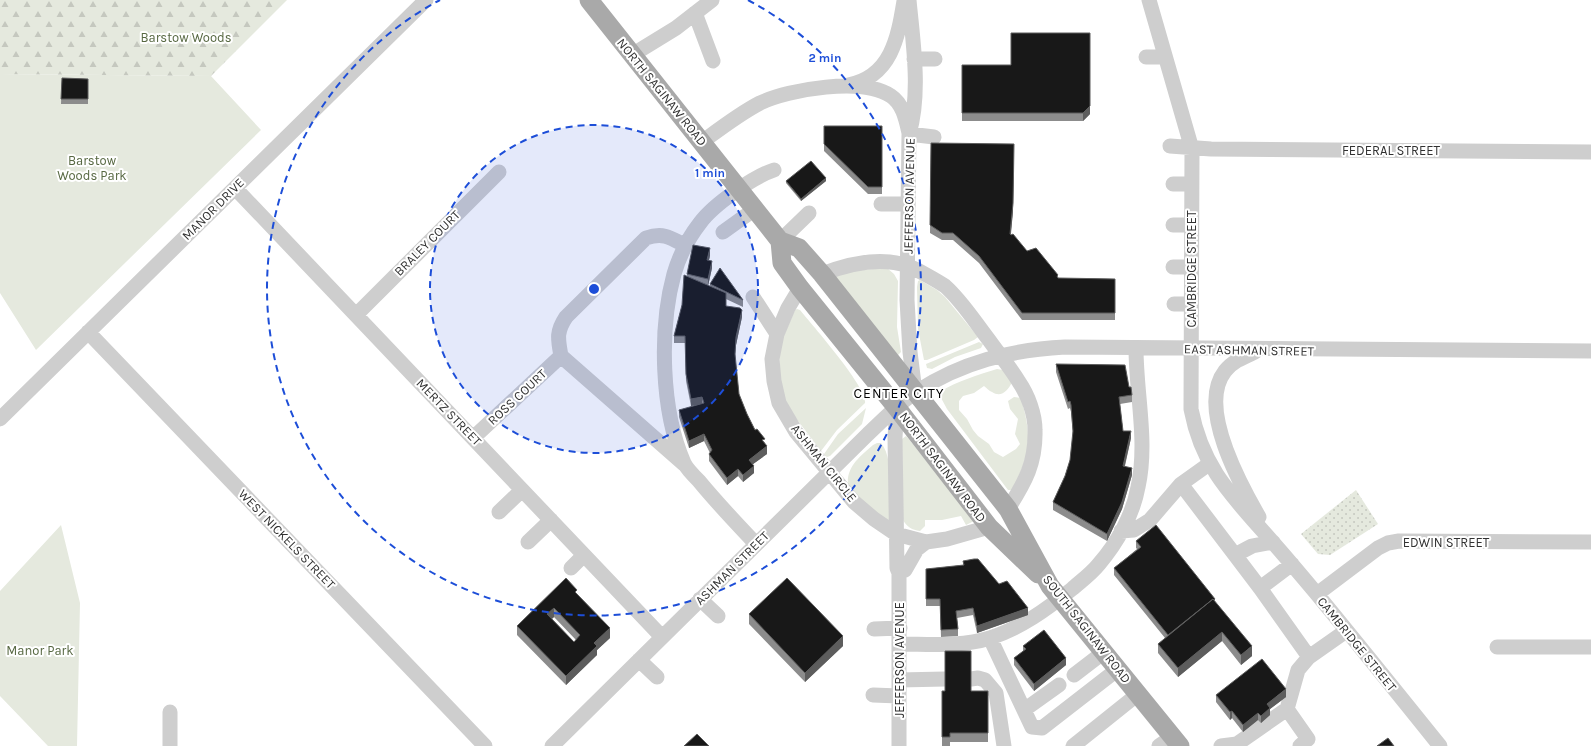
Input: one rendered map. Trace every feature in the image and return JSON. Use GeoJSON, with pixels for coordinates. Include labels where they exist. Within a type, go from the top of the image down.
{"type":"FeatureCollection","features":[{"type":"Feature","properties":{"kind":"main road","name":"NORTH SAGINAW ROAD"},"geometry":{"type":"LineString","coordinates":[[589,0],[702,142],[738,190],[780,241],[799,248],[822,274],[915,392]]}},
{"type":"Feature","properties":{"kind":"main road","name":"NORTH SAGINAW ROAD"},"geometry":{"type":"LineString","coordinates":[[780,241],[782,262],[800,288],[897,408],[989,527],[1055,592]]}},
{"type":"Feature","properties":{"kind":"main road","name":"SOUTH SAGINAW ROAD"},"geometry":{"type":"LineString","coordinates":[[915,392],[1008,509],[1055,592],[1138,694],[1170,743]]}},
{"type":"Feature","properties":{"kind":"street","name":"MANOR DRIVE"},"geometry":{"type":"LineString","coordinates":[[0,418],[426,0]]}},
{"type":"Feature","properties":{"kind":"street"},"geometry":{"type":"LineString","coordinates":[[632,55],[676,28],[712,0]]}},
{"type":"Feature","properties":{"kind":"street"},"geometry":{"type":"LineString","coordinates":[[702,142],[742,113],[768,100],[793,92],[852,84],[867,78],[885,64],[895,42],[904,0]]}},
{"type":"Feature","properties":{"kind":"street","name":"JEFFERSON AVENUE"},"geometry":{"type":"LineString","coordinates":[[909,0],[914,59],[914,116],[909,134],[908,328],[915,392]]}},
{"type":"Feature","properties":{"kind":"street","name":"CAMBRIDGE STREET"},"geometry":{"type":"LineString","coordinates":[[1149,0],[1192,149],[1191,409],[1194,427],[1200,446],[1209,464],[1224,487],[1292,564],[1440,746]]}},
{"type":"Feature","properties":{"kind":"street"},"geometry":{"type":"LineString","coordinates":[[695,13],[713,61]]}},
{"type":"Feature","properties":{"kind":"street"},"geometry":{"type":"LineString","coordinates":[[1146,57],[1165,57]]}},
{"type":"Feature","properties":{"kind":"street"},"geometry":{"type":"LineString","coordinates":[[914,59],[935,59]]}},
{"type":"Feature","properties":{"kind":"street"},"geometry":{"type":"LineString","coordinates":[[835,87],[868,88],[890,96],[900,106],[905,116],[909,134],[934,137]]}},
{"type":"Feature","properties":{"kind":"street","name":"FEDERAL STREET"},"geometry":{"type":"LineString","coordinates":[[1170,146],[1192,149],[1591,152]]}},
{"type":"Feature","properties":{"kind":"street"},"geometry":{"type":"LineString","coordinates":[[684,464],[671,428],[666,390],[665,344],[668,304],[674,273],[686,246],[700,222],[711,211],[738,190],[764,173],[774,170]]}},
{"type":"Feature","properties":{"kind":"street","name":"BRALEY COURT"},"geometry":{"type":"LineString","coordinates":[[356,314],[499,172]]}},
{"type":"Feature","properties":{"kind":"street"},"geometry":{"type":"LineString","coordinates":[[1173,184],[1191,184]]}},
{"type":"Feature","properties":{"kind":"street","name":"MERTZ STREET"},"geometry":{"type":"LineString","coordinates":[[235,188],[662,637]]}},
{"type":"Feature","properties":{"kind":"street"},"geometry":{"type":"LineString","coordinates":[[881,204],[908,204]]}},
{"type":"Feature","properties":{"kind":"street"},"geometry":{"type":"LineString","coordinates":[[723,232],[755,209]]}},
{"type":"Feature","properties":{"kind":"street"},"geometry":{"type":"LineString","coordinates":[[780,241],[809,214]]}},
{"type":"Feature","properties":{"kind":"street"},"geometry":{"type":"LineString","coordinates":[[1173,225],[1191,225]]}},
{"type":"Feature","properties":{"kind":"street"},"geometry":{"type":"LineString","coordinates":[[686,246],[666,236],[657,235],[646,238],[566,317],[559,328],[561,356],[684,464],[756,544]]}},
{"type":"Feature","properties":{"kind":"street"},"geometry":{"type":"LineString","coordinates":[[822,274],[841,267],[863,262],[886,262],[908,266],[944,286],[968,313],[1023,388],[1029,402],[1035,429],[1031,468],[1021,489],[1008,509]]}},
{"type":"Feature","properties":{"kind":"street"},"geometry":{"type":"LineString","coordinates":[[1173,267],[1191,267]]}},
{"type":"Feature","properties":{"kind":"street","name":"ASHMAN CIRCLE"},"geometry":{"type":"LineString","coordinates":[[800,288],[788,308],[777,334],[772,359],[774,381],[779,403],[796,432],[854,502],[874,519],[896,534],[926,542],[947,539],[989,527]]}},
{"type":"Feature","properties":{"kind":"street"},"geometry":{"type":"LineString","coordinates":[[753,297],[777,334]]}},
{"type":"Feature","properties":{"kind":"street"},"geometry":{"type":"LineString","coordinates":[[1174,304],[1191,304]]}},
{"type":"Feature","properties":{"kind":"street","name":"WEST NICKELS STREET"},"geometry":{"type":"LineString","coordinates":[[88,332],[486,746]]}},
{"type":"Feature","properties":{"kind":"street"},"geometry":{"type":"LineString","coordinates":[[900,644],[945,644],[990,638],[1035,617],[1055,592],[1098,565],[1121,531],[1132,508],[1138,487],[1141,468],[1141,444],[1136,372],[1136,348]]}},
{"type":"Feature","properties":{"kind":"street","name":"EAST ASHMAN STREET"},"geometry":{"type":"LineString","coordinates":[[915,392],[966,365],[1000,355],[1037,349],[1136,348],[1591,351]]}},
{"type":"Feature","properties":{"kind":"street","name":"CAMBRIDGE STREET"},"geometry":{"type":"LineString","coordinates":[[1260,350],[1242,357],[1227,369],[1220,380],[1216,399],[1219,428],[1232,466],[1273,542]]}},
{"type":"Feature","properties":{"kind":"street","name":"ROSS COURT"},"geometry":{"type":"LineString","coordinates":[[473,438],[561,356]]}},
{"type":"Feature","properties":{"kind":"street","name":"ASHMAN STREET"},"geometry":{"type":"LineString","coordinates":[[552,746],[868,434],[915,392]]}},
{"type":"Feature","properties":{"kind":"street","name":"JEFFERSON AVENUE"},"geometry":{"type":"LineString","coordinates":[[897,408],[896,534],[897,568],[899,573],[900,628],[898,746]]}},
{"type":"Feature","properties":{"kind":"street"},"geometry":{"type":"LineString","coordinates":[[1121,531],[1134,530],[1150,520],[1181,484],[1209,464]]}},
{"type":"Feature","properties":{"kind":"street"},"geometry":{"type":"LineString","coordinates":[[1181,484],[1260,588],[1309,657]]}},
{"type":"Feature","properties":{"kind":"street"},"geometry":{"type":"LineString","coordinates":[[499,512],[522,490]]}},
{"type":"Feature","properties":{"kind":"street"},"geometry":{"type":"LineString","coordinates":[[528,542],[551,520]]}},
{"type":"Feature","properties":{"kind":"street","name":"EDWIN STREET"},"geometry":{"type":"LineString","coordinates":[[1317,594],[1378,548],[1399,541],[1591,542]]}},
{"type":"Feature","properties":{"kind":"street"},"geometry":{"type":"LineString","coordinates":[[899,573],[905,570],[917,549],[926,542]]}},
{"type":"Feature","properties":{"kind":"street"},"geometry":{"type":"LineString","coordinates":[[1235,555],[1252,546],[1273,542]]}},
{"type":"Feature","properties":{"kind":"street"},"geometry":{"type":"LineString","coordinates":[[571,568],[584,555]]}},
{"type":"Feature","properties":{"kind":"street"},"geometry":{"type":"LineString","coordinates":[[1260,588],[1292,564]]}},
{"type":"Feature","properties":{"kind":"street"},"geometry":{"type":"LineString","coordinates":[[700,599],[718,616]]}},
{"type":"Feature","properties":{"kind":"street"},"geometry":{"type":"LineString","coordinates":[[874,629],[900,628]]}},
{"type":"Feature","properties":{"kind":"street"},"geometry":{"type":"LineString","coordinates":[[1221,746],[1237,744],[1288,709],[1298,670],[1309,657],[1346,631]]}},
{"type":"Feature","properties":{"kind":"street"},"geometry":{"type":"LineString","coordinates":[[990,638],[1032,727],[1042,728],[1118,669]]}},
{"type":"Feature","properties":{"kind":"street"},"geometry":{"type":"LineString","coordinates":[[1498,647],[1591,647]]}},
{"type":"Feature","properties":{"kind":"street"},"geometry":{"type":"LineString","coordinates":[[1074,674],[1104,652]]}},
{"type":"Feature","properties":{"kind":"street"},"geometry":{"type":"LineString","coordinates":[[639,660],[657,677]]}},
{"type":"Feature","properties":{"kind":"street"},"geometry":{"type":"LineString","coordinates":[[971,679],[978,678],[985,680],[996,693],[1004,746]]}},
{"type":"Feature","properties":{"kind":"street"},"geometry":{"type":"LineString","coordinates":[[899,680],[945,679]]}},
{"type":"Feature","properties":{"kind":"street"},"geometry":{"type":"LineString","coordinates":[[1024,710],[1059,684]]}},
{"type":"Feature","properties":{"kind":"street"},"geometry":{"type":"LineString","coordinates":[[1073,746],[1138,694]]}},
{"type":"Feature","properties":{"kind":"street"},"geometry":{"type":"LineString","coordinates":[[873,695],[899,696]]}},
{"type":"Feature","properties":{"kind":"street"},"geometry":{"type":"LineString","coordinates":[[1288,709],[1308,739],[1300,746]]}},
{"type":"Feature","properties":{"kind":"street"},"geometry":{"type":"LineString","coordinates":[[170,712],[170,746]]}},
{"type":"Feature","properties":{"kind":"green space","name":"Barstow Woods"},"geometry":{"type":"Polygon","coordinates":[[[0,0],[287,0],[211,76],[0,74],[0,0]]]}},
{"type":"Feature","properties":{"kind":"green space","name":"Barstow Woods Park"},"geometry":{"type":"Polygon","coordinates":[[[0,74],[211,76],[261,130],[36,350],[0,293],[0,74]]]}},
{"type":"Feature","properties":{"kind":"green space"},"geometry":{"type":"Polygon","coordinates":[[[887,268],[894,274],[898,281],[897,327],[901,352],[898,355],[835,279],[838,273],[846,271],[887,268]]]}},
{"type":"Feature","properties":{"kind":"green space"},"geometry":{"type":"Polygon","coordinates":[[[920,280],[937,290],[945,297],[978,337],[924,360],[918,329],[917,287],[918,281],[920,280]]]}},
{"type":"Feature","properties":{"kind":"green space"},"geometry":{"type":"Polygon","coordinates":[[[795,310],[800,310],[827,342],[849,371],[864,395],[865,403],[837,430],[821,451],[795,417],[784,398],[780,380],[779,347],[795,310]]]}},
{"type":"Feature","properties":{"kind":"green space"},"geometry":{"type":"Polygon","coordinates":[[[979,342],[983,344],[981,348],[955,357],[932,369],[927,368],[926,364],[979,342]]]}},
{"type":"Feature","properties":{"kind":"green space"},"geometry":{"type":"Polygon","coordinates":[[[997,369],[1003,370],[1012,382],[1006,391],[1001,394],[995,394],[984,386],[974,393],[963,396],[959,401],[959,410],[978,436],[989,444],[994,452],[1003,457],[1016,449],[1020,444],[1015,434],[1018,419],[1010,409],[1008,401],[1014,397],[1021,398],[1027,424],[1028,445],[1023,466],[1012,490],[1008,490],[947,409],[940,396],[940,392],[953,385],[997,369]]]}},
{"type":"Feature","properties":{"kind":"green space"},"geometry":{"type":"Polygon","coordinates":[[[866,408],[862,424],[830,456],[825,456],[824,454],[838,434],[866,408]]]}},
{"type":"Feature","properties":{"kind":"green space"},"geometry":{"type":"Polygon","coordinates":[[[906,436],[974,521],[966,525],[961,516],[942,520],[925,520],[925,526],[920,531],[912,529],[906,525],[903,520],[902,439],[906,436]]]}},
{"type":"Feature","properties":{"kind":"green space"},"geometry":{"type":"Polygon","coordinates":[[[877,443],[881,443],[885,450],[890,468],[891,489],[889,521],[878,516],[848,486],[849,473],[855,462],[877,443]]]}},
{"type":"Feature","properties":{"kind":"green space"},"geometry":{"type":"Polygon","coordinates":[[[1356,490],[1378,524],[1330,555],[1318,554],[1301,534],[1356,490]]]}},
{"type":"Feature","properties":{"kind":"green space","name":"Manor Park"},"geometry":{"type":"Polygon","coordinates":[[[61,525],[80,603],[77,746],[48,746],[0,696],[0,591],[61,525]]]}},
{"type":"Feature","properties":{"kind":"building"},"geometry":{"type":"Polygon","coordinates":[[[1011,33],[1090,33],[1090,106],[1083,113],[962,113],[962,65],[1011,65],[1011,33]]]}},
{"type":"Feature","properties":{"kind":"building"},"geometry":{"type":"Polygon","coordinates":[[[62,78],[88,79],[88,99],[61,99],[62,78]]]}},
{"type":"Feature","properties":{"kind":"building"},"geometry":{"type":"Polygon","coordinates":[[[824,126],[882,126],[882,187],[868,187],[824,144],[824,126]]]}},
{"type":"Feature","properties":{"kind":"building"},"geometry":{"type":"Polygon","coordinates":[[[931,143],[1014,144],[1013,203],[1010,234],[1013,234],[1027,251],[1036,248],[1058,275],[1058,278],[1115,279],[1115,313],[1022,313],[979,256],[953,233],[942,233],[930,225],[931,143]]]}},
{"type":"Feature","properties":{"kind":"building"},"geometry":{"type":"Polygon","coordinates":[[[811,161],[826,178],[801,199],[786,181],[811,161]]]}},
{"type":"Feature","properties":{"kind":"building"},"geometry":{"type":"Polygon","coordinates":[[[693,245],[710,248],[707,260],[712,261],[708,279],[687,274],[693,245]]]}},
{"type":"Feature","properties":{"kind":"building"},"geometry":{"type":"Polygon","coordinates":[[[720,268],[743,300],[710,284],[720,268]]]}},
{"type":"Feature","properties":{"kind":"building"},"geometry":{"type":"Polygon","coordinates":[[[684,275],[726,293],[726,306],[740,308],[742,310],[736,337],[735,354],[739,394],[755,430],[757,429],[765,439],[762,440],[767,446],[749,460],[754,466],[743,475],[738,469],[727,478],[709,454],[712,450],[704,434],[689,441],[679,410],[704,403],[702,397],[691,399],[686,374],[685,336],[674,336],[682,305],[684,275]]]}},
{"type":"Feature","properties":{"kind":"building"},"geometry":{"type":"Polygon","coordinates":[[[1056,364],[1125,365],[1132,395],[1119,397],[1123,431],[1131,431],[1123,466],[1132,468],[1122,502],[1107,534],[1053,502],[1065,476],[1070,460],[1073,431],[1070,401],[1068,402],[1056,364]]]}},
{"type":"Feature","properties":{"kind":"building"},"geometry":{"type":"Polygon","coordinates":[[[1156,525],[1215,599],[1213,599],[1168,635],[1114,568],[1141,547],[1136,541],[1156,525]]]}},
{"type":"Feature","properties":{"kind":"building"},"geometry":{"type":"Polygon","coordinates":[[[978,559],[999,584],[1007,581],[1028,608],[977,626],[973,608],[956,611],[958,629],[941,630],[940,599],[926,599],[926,569],[964,565],[963,561],[978,559]]]}},
{"type":"Feature","properties":{"kind":"building"},"geometry":{"type":"Polygon","coordinates":[[[566,578],[577,590],[575,592],[610,628],[594,643],[597,646],[566,676],[517,626],[566,578]],[[554,608],[547,614],[574,642],[580,635],[554,608]]]}},
{"type":"Feature","properties":{"kind":"building"},"geometry":{"type":"Polygon","coordinates":[[[787,578],[843,636],[805,673],[749,614],[787,578]]]}},
{"type":"Feature","properties":{"kind":"building"},"geometry":{"type":"Polygon","coordinates":[[[1213,599],[1252,646],[1241,655],[1222,632],[1178,668],[1158,644],[1213,599]]]}},
{"type":"Feature","properties":{"kind":"building"},"geometry":{"type":"Polygon","coordinates":[[[1044,630],[1066,658],[1034,684],[1014,658],[1026,649],[1023,646],[1044,630]]]}},
{"type":"Feature","properties":{"kind":"building"},"geometry":{"type":"Polygon","coordinates":[[[945,651],[971,651],[971,691],[988,691],[988,733],[950,733],[950,737],[942,737],[942,691],[945,691],[945,651]]]}},
{"type":"Feature","properties":{"kind":"building"},"geometry":{"type":"Polygon","coordinates":[[[1262,659],[1286,689],[1267,704],[1270,708],[1261,716],[1258,713],[1243,725],[1216,695],[1262,659]]]}},
{"type":"Feature","properties":{"kind":"building"},"geometry":{"type":"Polygon","coordinates":[[[697,734],[709,746],[684,746],[697,734]]]}},
{"type":"Feature","properties":{"kind":"building"},"geometry":{"type":"Polygon","coordinates":[[[1388,738],[1394,746],[1377,746],[1388,738]]]}},
{"type":"Feature","properties":{"kind":"district","name":"CENTER CITY"},"geometry":{"type":"Point","coordinates":[899,393]}}]}
